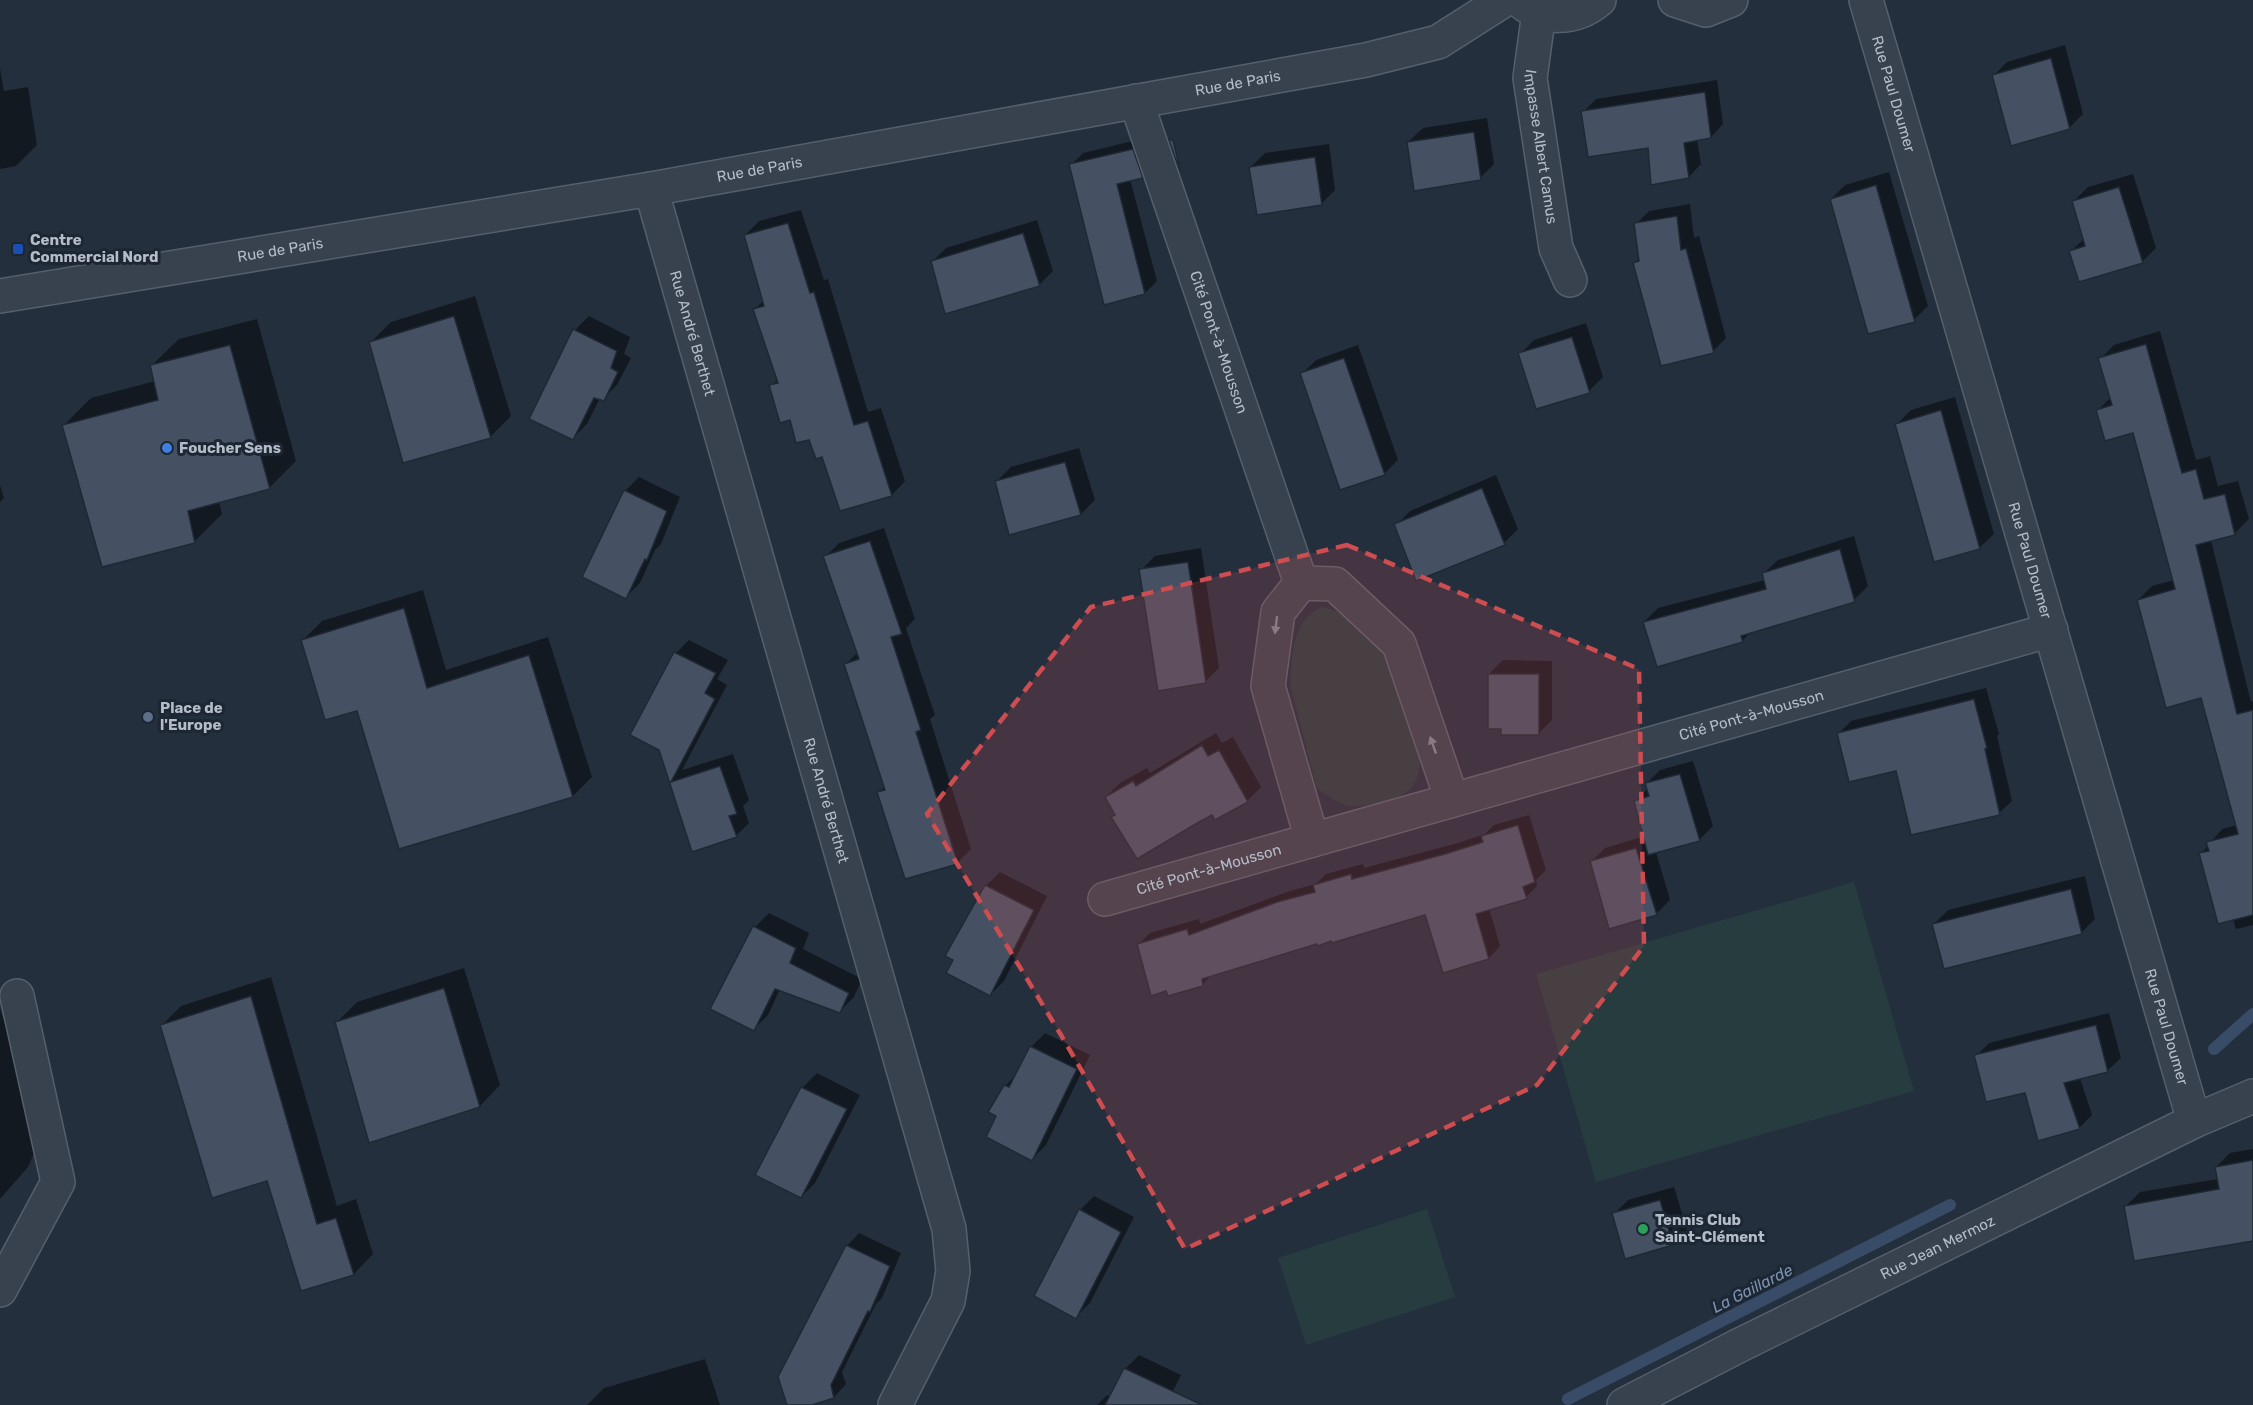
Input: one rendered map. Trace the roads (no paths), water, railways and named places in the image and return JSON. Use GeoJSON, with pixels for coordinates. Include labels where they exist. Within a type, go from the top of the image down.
{"type":"FeatureCollection","features":[{"type":"Feature","properties":{"kind":"street","name":"Rue de Paris"},"geometry":{"type":"LineString","coordinates":[[0,296],[651,189],[1136,100],[1354,63],[1438,42],[1504,0]]}},
{"type":"Feature","properties":{"kind":"street"},"geometry":{"type":"LineString","coordinates":[[1529,6],[1556,16],[1574,14],[1590,8],[1599,0]]}},
{"type":"Feature","properties":{"kind":"street"},"geometry":{"type":"LineString","coordinates":[[1675,0],[1706,10],[1731,0]]}},
{"type":"Feature","properties":{"kind":"street","name":"Rue Paul Doumer"},"geometry":{"type":"LineString","coordinates":[[1866,0],[2194,1121]]}},
{"type":"Feature","properties":{"kind":"street","name":"Impasse Albert Camus"},"geometry":{"type":"LineString","coordinates":[[1529,6],[1530,78],[1557,248],[1570,280]]}},
{"type":"Feature","properties":{"kind":"street","name":"Cité Pont-à-Mousson"},"geometry":{"type":"LineString","coordinates":[[1136,100],[1301,583]]}},
{"type":"Feature","properties":{"kind":"street","name":"Rue André Berthet"},"geometry":{"type":"LineString","coordinates":[[651,189],[949,1229],[953,1271],[948,1301],[895,1405]]}},
{"type":"Feature","properties":{"kind":"street"},"geometry":{"type":"LineString","coordinates":[[1312,840],[1268,686],[1278,612],[1301,583],[1335,584],[1399,644],[1452,800]]}},
{"type":"Feature","properties":{"kind":"street","name":"Cité Pont-à-Mousson"},"geometry":{"type":"LineString","coordinates":[[1105,899],[2050,630]]}},
{"type":"Feature","properties":{"kind":"street"},"geometry":{"type":"LineString","coordinates":[[0,1290],[58,1182],[17,996]]}},
{"type":"Feature","properties":{"kind":"street","name":"Rue Jean Mermoz"},"geometry":{"type":"LineString","coordinates":[[1624,1405],[1748,1341],[2194,1121],[2253,1096]]}},
{"type":"Feature","properties":{"kind":"waterway","name":"La Gaillarde"},"geometry":{"type":"LineString","coordinates":[[2214,1049],[2253,1014]]}},
{"type":"Feature","properties":{"kind":"waterway","name":"La Gaillarde"},"geometry":{"type":"LineString","coordinates":[[1568,1399],[1950,1205]]}},
{"type":"Feature","properties":{"kind":"place","name":"Centre Commercial Nord"},"geometry":{"type":"Point","coordinates":[18,249]}},
{"type":"Feature","properties":{"kind":"place","name":"Foucher Sens"},"geometry":{"type":"Point","coordinates":[167,448]}},
{"type":"Feature","properties":{"kind":"place","name":"Place de l'Europe"},"geometry":{"type":"Point","coordinates":[148,717]}},
{"type":"Feature","properties":{"kind":"place","name":"Tennis Club Saint-Clément"},"geometry":{"type":"Point","coordinates":[1643,1229]}}]}
